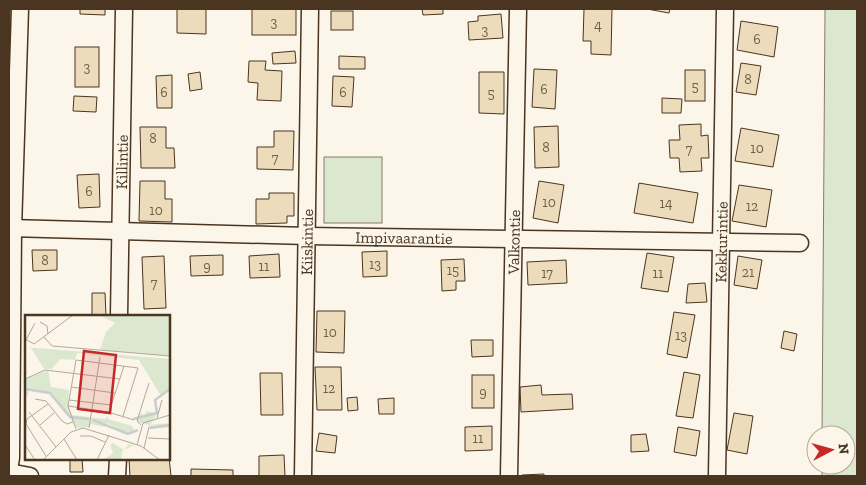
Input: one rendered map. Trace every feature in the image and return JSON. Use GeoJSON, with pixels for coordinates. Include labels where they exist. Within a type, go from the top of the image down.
{"type":"FeatureCollection","features":[{"type":"Feature","properties":{"kind":"street"},"geometry":{"type":"LineString","coordinates":[[20,9],[11,228],[11,458],[9,470],[30,476]]}},
{"type":"Feature","properties":{"kind":"street","name":"Killintie"},"geometry":{"type":"LineString","coordinates":[[119,315],[124,9]]}},
{"type":"Feature","properties":{"kind":"street","name":"Kiiskintie"},"geometry":{"type":"LineString","coordinates":[[303,476],[310,9]]}},
{"type":"Feature","properties":{"kind":"street","name":"Valkontie"},"geometry":{"type":"LineString","coordinates":[[509,476],[518,9]]}},
{"type":"Feature","properties":{"kind":"street","name":"Kekkurintie"},"geometry":{"type":"LineString","coordinates":[[717,476],[726,9]]}},
{"type":"Feature","properties":{"kind":"street","name":"Impivaarantie"},"geometry":{"type":"LineString","coordinates":[[11,228],[307,236],[800,243]]}},
{"type":"Feature","properties":{"kind":"street"},"geometry":{"type":"LineString","coordinates":[[117,476],[118,460]]}},
{"type":"Feature","properties":{"kind":"green space"},"geometry":{"type":"Polygon","coordinates":[[[825,9],[857,9],[857,476],[822,476],[856,475],[856,425],[822,425],[825,9]]]}},
{"type":"Feature","properties":{"kind":"green space"},"geometry":{"type":"Polygon","coordinates":[[[324,157],[382,157],[382,223],[324,223],[324,157]]]}},
{"type":"Feature","properties":{"kind":"building"},"geometry":{"type":"Polygon","coordinates":[[[9,9],[11,9],[11,33],[9,33],[9,9]]]}},
{"type":"Feature","properties":{"kind":"building"},"geometry":{"type":"Polygon","coordinates":[[[80,9],[105,9],[105,15],[80,14],[80,9]]]}},
{"type":"Feature","properties":{"kind":"building"},"geometry":{"type":"Polygon","coordinates":[[[177,9],[206,9],[206,34],[177,33],[177,9]]]}},
{"type":"Feature","properties":{"kind":"building"},"geometry":{"type":"Polygon","coordinates":[[[252,9],[296,9],[296,35],[252,35],[252,9]]]}},
{"type":"Feature","properties":{"kind":"building"},"geometry":{"type":"Polygon","coordinates":[[[422,9],[443,9],[443,14],[423,15],[422,9]]]}},
{"type":"Feature","properties":{"kind":"building"},"geometry":{"type":"Polygon","coordinates":[[[584,9],[612,9],[611,55],[591,54],[591,41],[583,41],[584,9]]]}},
{"type":"Feature","properties":{"kind":"building"},"geometry":{"type":"Polygon","coordinates":[[[647,9],[670,9],[669,13],[647,9]]]}},
{"type":"Feature","properties":{"kind":"building"},"geometry":{"type":"Polygon","coordinates":[[[331,11],[353,11],[353,30],[331,30],[331,11]]]}},
{"type":"Feature","properties":{"kind":"building"},"geometry":{"type":"Polygon","coordinates":[[[501,14],[503,38],[469,40],[468,22],[478,21],[478,16],[501,14]]]}},
{"type":"Feature","properties":{"kind":"building"},"geometry":{"type":"Polygon","coordinates":[[[741,21],[778,27],[774,57],[737,50],[741,21]]]}},
{"type":"Feature","properties":{"kind":"building"},"geometry":{"type":"Polygon","coordinates":[[[75,47],[99,47],[99,87],[75,87],[75,47]]]}},
{"type":"Feature","properties":{"kind":"building"},"geometry":{"type":"Polygon","coordinates":[[[295,51],[296,63],[273,64],[272,53],[295,51]]]}},
{"type":"Feature","properties":{"kind":"building"},"geometry":{"type":"Polygon","coordinates":[[[339,56],[365,57],[365,69],[339,69],[339,56]]]}},
{"type":"Feature","properties":{"kind":"building"},"geometry":{"type":"Polygon","coordinates":[[[249,61],[266,61],[265,70],[282,71],[281,101],[257,100],[258,83],[248,82],[249,61]]]}},
{"type":"Feature","properties":{"kind":"building"},"geometry":{"type":"Polygon","coordinates":[[[741,63],[761,66],[756,95],[736,92],[741,63]]]}},
{"type":"Feature","properties":{"kind":"building"},"geometry":{"type":"Polygon","coordinates":[[[534,69],[557,70],[555,109],[532,107],[534,69]]]}},
{"type":"Feature","properties":{"kind":"building"},"geometry":{"type":"Polygon","coordinates":[[[685,70],[705,70],[705,101],[685,101],[685,70]]]}},
{"type":"Feature","properties":{"kind":"building"},"geometry":{"type":"Polygon","coordinates":[[[200,72],[202,89],[190,91],[188,74],[200,72]]]}},
{"type":"Feature","properties":{"kind":"building"},"geometry":{"type":"Polygon","coordinates":[[[479,72],[504,72],[504,114],[479,113],[479,72]]]}},
{"type":"Feature","properties":{"kind":"building"},"geometry":{"type":"Polygon","coordinates":[[[172,75],[172,108],[157,108],[156,76],[172,75]]]}},
{"type":"Feature","properties":{"kind":"building"},"geometry":{"type":"Polygon","coordinates":[[[333,76],[354,77],[352,107],[332,106],[333,76]]]}},
{"type":"Feature","properties":{"kind":"building"},"geometry":{"type":"Polygon","coordinates":[[[74,96],[97,97],[96,112],[73,111],[74,96]]]}},
{"type":"Feature","properties":{"kind":"building"},"geometry":{"type":"Polygon","coordinates":[[[662,98],[682,99],[681,113],[662,113],[662,98]]]}},
{"type":"Feature","properties":{"kind":"building"},"geometry":{"type":"Polygon","coordinates":[[[701,124],[701,136],[708,135],[709,158],[701,158],[702,171],[680,172],[679,158],[670,158],[669,140],[680,140],[679,125],[701,124]]]}},
{"type":"Feature","properties":{"kind":"building"},"geometry":{"type":"Polygon","coordinates":[[[558,126],[559,167],[535,168],[534,127],[558,126]]]}},
{"type":"Feature","properties":{"kind":"building"},"geometry":{"type":"Polygon","coordinates":[[[140,127],[166,127],[166,148],[174,148],[175,168],[141,168],[140,127]]]}},
{"type":"Feature","properties":{"kind":"building"},"geometry":{"type":"Polygon","coordinates":[[[741,128],[779,135],[773,167],[735,161],[741,128]]]}},
{"type":"Feature","properties":{"kind":"building"},"geometry":{"type":"Polygon","coordinates":[[[274,131],[294,131],[293,170],[257,169],[257,147],[274,147],[274,131]]]}},
{"type":"Feature","properties":{"kind":"building"},"geometry":{"type":"Polygon","coordinates":[[[99,174],[100,207],[79,208],[77,175],[99,174]]]}},
{"type":"Feature","properties":{"kind":"building"},"geometry":{"type":"Polygon","coordinates":[[[140,181],[165,181],[165,199],[172,199],[172,222],[139,221],[140,181]]]}},
{"type":"Feature","properties":{"kind":"building"},"geometry":{"type":"Polygon","coordinates":[[[539,181],[564,185],[558,223],[533,218],[539,181]]]}},
{"type":"Feature","properties":{"kind":"building"},"geometry":{"type":"Polygon","coordinates":[[[639,183],[698,193],[693,223],[634,213],[639,183]]]}},
{"type":"Feature","properties":{"kind":"building"},"geometry":{"type":"Polygon","coordinates":[[[739,185],[772,190],[766,227],[732,221],[739,185]]]}},
{"type":"Feature","properties":{"kind":"building"},"geometry":{"type":"Polygon","coordinates":[[[269,193],[294,193],[294,216],[287,216],[287,223],[256,224],[256,199],[269,199],[269,193]]]}},
{"type":"Feature","properties":{"kind":"building"},"geometry":{"type":"Polygon","coordinates":[[[32,250],[57,250],[57,270],[33,271],[32,250]]]}},
{"type":"Feature","properties":{"kind":"building"},"geometry":{"type":"Polygon","coordinates":[[[387,251],[387,276],[363,277],[362,252],[387,251]]]}},
{"type":"Feature","properties":{"kind":"building"},"geometry":{"type":"Polygon","coordinates":[[[647,253],[674,257],[668,292],[641,288],[647,253]]]}},
{"type":"Feature","properties":{"kind":"building"},"geometry":{"type":"Polygon","coordinates":[[[279,254],[280,277],[250,278],[249,256],[279,254]]]}},
{"type":"Feature","properties":{"kind":"building"},"geometry":{"type":"Polygon","coordinates":[[[223,255],[223,275],[191,276],[190,256],[223,255]]]}},
{"type":"Feature","properties":{"kind":"building"},"geometry":{"type":"Polygon","coordinates":[[[164,256],[166,308],[144,309],[142,257],[164,256]]]}},
{"type":"Feature","properties":{"kind":"building"},"geometry":{"type":"Polygon","coordinates":[[[738,256],[762,260],[757,289],[734,285],[738,256]]]}},
{"type":"Feature","properties":{"kind":"building"},"geometry":{"type":"Polygon","coordinates":[[[464,259],[465,281],[456,281],[456,290],[442,291],[441,260],[464,259]]]}},
{"type":"Feature","properties":{"kind":"building"},"geometry":{"type":"Polygon","coordinates":[[[566,260],[567,283],[528,285],[527,262],[566,260]]]}},
{"type":"Feature","properties":{"kind":"building"},"geometry":{"type":"Polygon","coordinates":[[[705,283],[707,302],[686,303],[688,284],[705,283]]]}},
{"type":"Feature","properties":{"kind":"building"},"geometry":{"type":"Polygon","coordinates":[[[92,293],[105,293],[106,315],[92,315],[92,293]]]}},
{"type":"Feature","properties":{"kind":"building"},"geometry":{"type":"Polygon","coordinates":[[[317,311],[345,311],[344,353],[316,352],[317,311]]]}},
{"type":"Feature","properties":{"kind":"building"},"geometry":{"type":"Polygon","coordinates":[[[674,312],[695,315],[687,358],[667,354],[674,312]]]}},
{"type":"Feature","properties":{"kind":"building"},"geometry":{"type":"Polygon","coordinates":[[[784,331],[797,334],[794,351],[781,348],[784,331]]]}},
{"type":"Feature","properties":{"kind":"building"},"geometry":{"type":"Polygon","coordinates":[[[471,340],[493,340],[493,356],[472,357],[471,340]]]}},
{"type":"Feature","properties":{"kind":"building"},"geometry":{"type":"Polygon","coordinates":[[[315,367],[341,367],[342,410],[317,410],[315,367]]]}},
{"type":"Feature","properties":{"kind":"building"},"geometry":{"type":"Polygon","coordinates":[[[684,372],[700,375],[693,418],[676,416],[684,372]]]}},
{"type":"Feature","properties":{"kind":"building"},"geometry":{"type":"Polygon","coordinates":[[[260,373],[282,373],[283,415],[261,415],[260,373]]]}},
{"type":"Feature","properties":{"kind":"building"},"geometry":{"type":"Polygon","coordinates":[[[472,375],[494,375],[494,408],[472,408],[472,375]]]}},
{"type":"Feature","properties":{"kind":"building"},"geometry":{"type":"Polygon","coordinates":[[[541,385],[542,395],[572,394],[573,409],[521,412],[520,387],[541,385]]]}},
{"type":"Feature","properties":{"kind":"building"},"geometry":{"type":"Polygon","coordinates":[[[357,397],[358,410],[348,411],[347,398],[357,397]]]}},
{"type":"Feature","properties":{"kind":"building"},"geometry":{"type":"Polygon","coordinates":[[[394,398],[394,414],[379,414],[378,399],[394,398]]]}},
{"type":"Feature","properties":{"kind":"building"},"geometry":{"type":"Polygon","coordinates":[[[734,413],[753,416],[747,454],[727,450],[734,413]]]}},
{"type":"Feature","properties":{"kind":"building"},"geometry":{"type":"Polygon","coordinates":[[[492,426],[492,450],[465,451],[465,427],[492,426]]]}},
{"type":"Feature","properties":{"kind":"building"},"geometry":{"type":"Polygon","coordinates":[[[678,427],[700,431],[696,456],[674,452],[678,427]]]}},
{"type":"Feature","properties":{"kind":"building"},"geometry":{"type":"Polygon","coordinates":[[[319,433],[337,436],[335,453],[316,451],[319,433]]]}},
{"type":"Feature","properties":{"kind":"building"},"geometry":{"type":"Polygon","coordinates":[[[646,434],[649,451],[631,452],[631,435],[646,434]]]}},
{"type":"Feature","properties":{"kind":"building"},"geometry":{"type":"Polygon","coordinates":[[[284,455],[285,476],[259,476],[259,456],[284,455]]]}},
{"type":"Feature","properties":{"kind":"building"},"geometry":{"type":"Polygon","coordinates":[[[70,460],[82,460],[83,472],[70,472],[70,460]]]}},
{"type":"Feature","properties":{"kind":"building"},"geometry":{"type":"Polygon","coordinates":[[[129,460],[169,460],[171,476],[130,476],[129,460]]]}},
{"type":"Feature","properties":{"kind":"building"},"geometry":{"type":"Polygon","coordinates":[[[191,469],[233,470],[233,476],[191,476],[191,469]]]}},
{"type":"Feature","properties":{"kind":"building"},"geometry":{"type":"Polygon","coordinates":[[[544,474],[544,476],[522,476],[522,475],[544,474]]]}}]}
